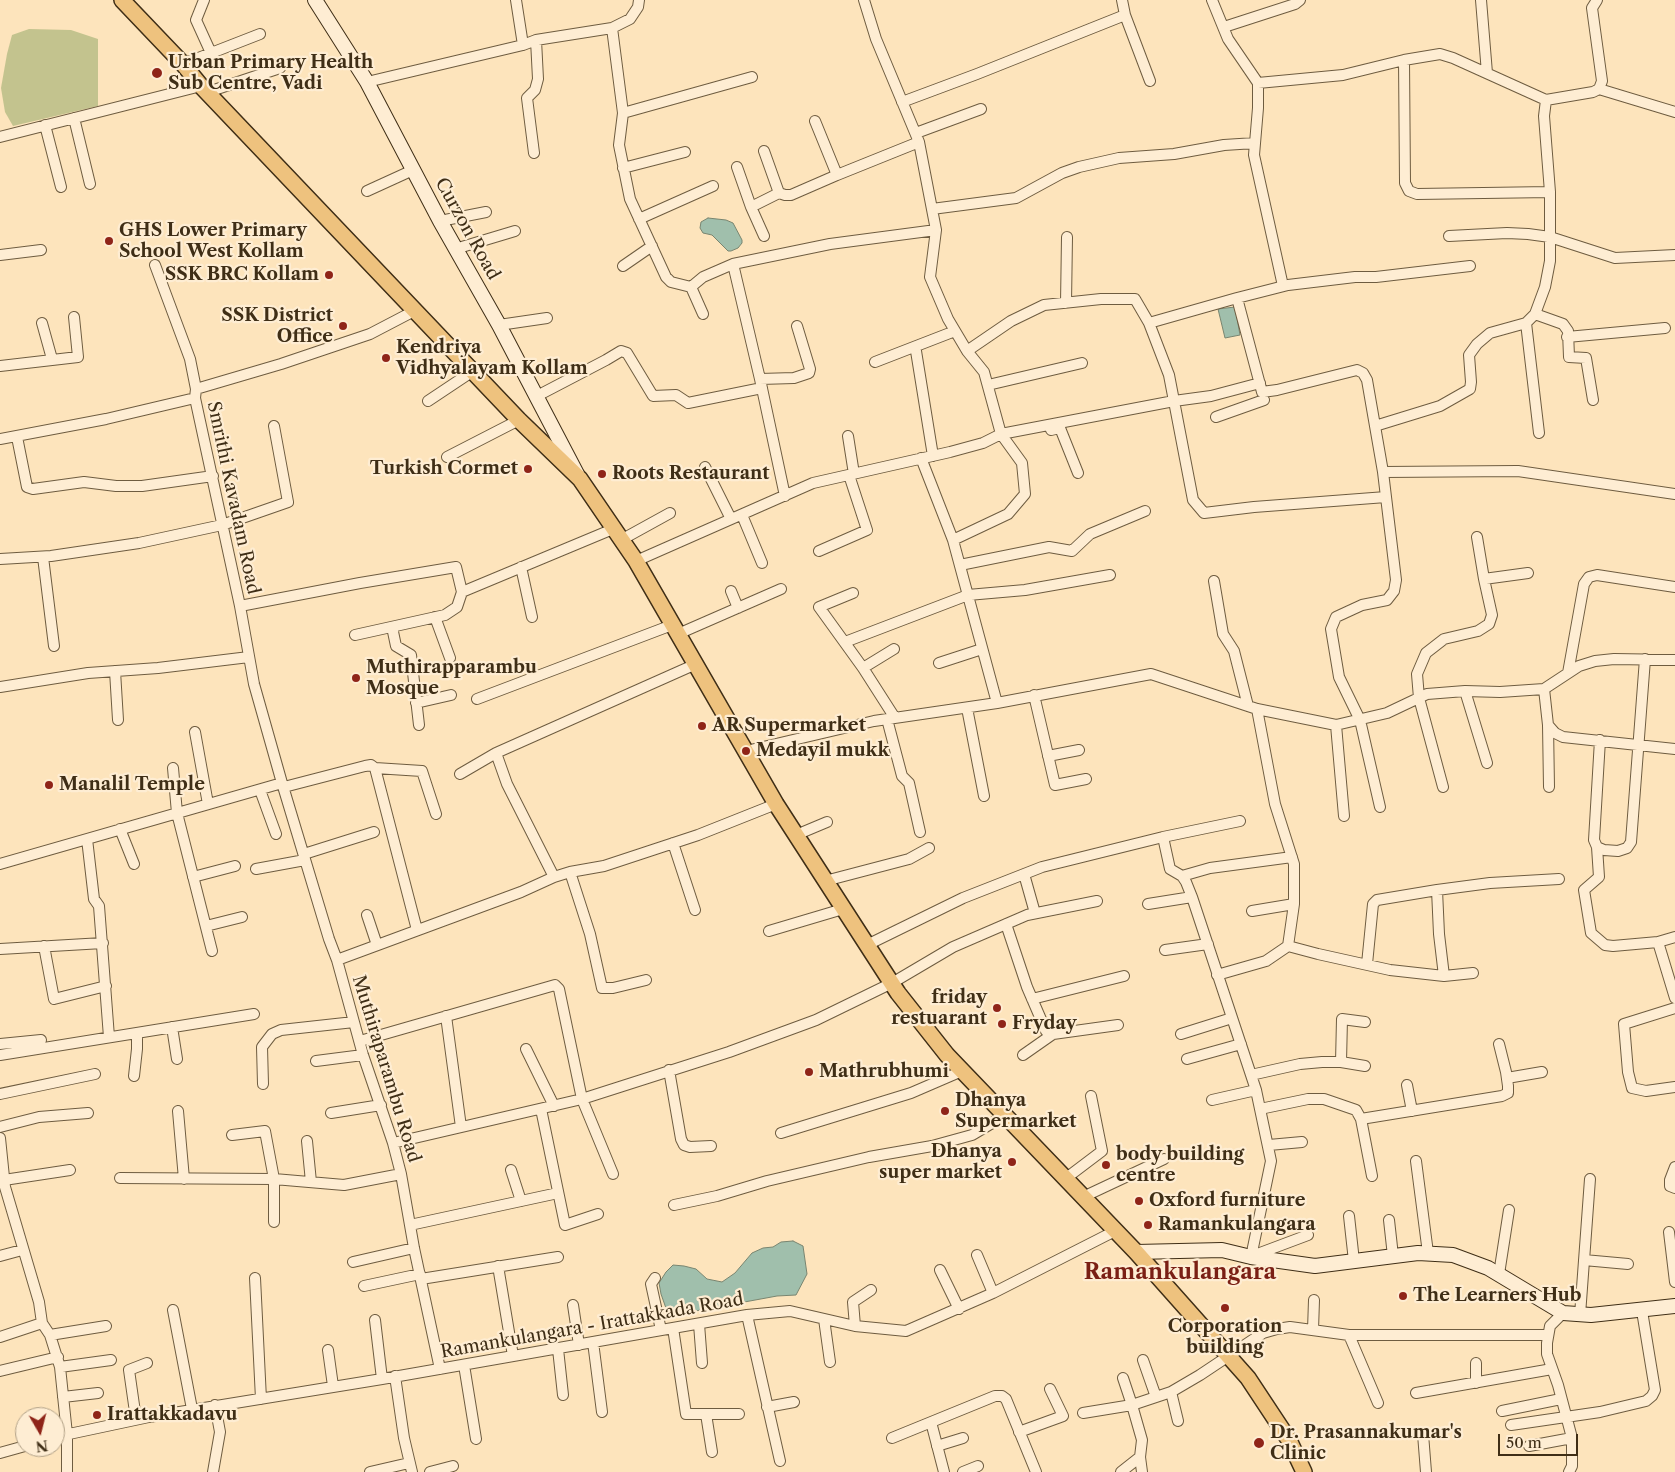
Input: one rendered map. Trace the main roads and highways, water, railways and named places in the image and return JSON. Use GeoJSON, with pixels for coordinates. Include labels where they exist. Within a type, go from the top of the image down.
{"type":"FeatureCollection","features":[{"type":"Feature","properties":{"kind":"main road"},"geometry":{"type":"LineString","coordinates":[[122,0],[519,420],[580,479],[636,561],[776,804],[892,983],[947,1055],[1136,1252],[1248,1378],[1289,1440],[1304,1472]]}},
{"type":"Feature","properties":{"kind":"main road","name":"Curzon Road"},"geometry":{"type":"LineString","coordinates":[[315,0],[367,82],[580,479]]}},
{"type":"Feature","properties":{"kind":"main road"},"geometry":{"type":"LineString","coordinates":[[1136,1252],[1222,1250],[1251,1257],[1315,1266],[1418,1252],[1453,1255],[1488,1268],[1563,1313],[1580,1316],[1642,1311],[1675,1306]]}},
{"type":"Feature","properties":{"kind":"place","name":"Urban Primary Health Sub Centre, Vadi"},"geometry":{"type":"Point","coordinates":[157,73]}},
{"type":"Feature","properties":{"kind":"place","name":"GHS Lower Primary School West Kollam"},"geometry":{"type":"Point","coordinates":[109,241]}},
{"type":"Feature","properties":{"kind":"place","name":"SSK BRC Kollam"},"geometry":{"type":"Point","coordinates":[329,275]}},
{"type":"Feature","properties":{"kind":"place","name":"SSK District Office"},"geometry":{"type":"Point","coordinates":[343,326]}},
{"type":"Feature","properties":{"kind":"place","name":"Kendriya Vidhyalayam Kollam"},"geometry":{"type":"Point","coordinates":[386,358]}},
{"type":"Feature","properties":{"kind":"place","name":"Turkish Cormet"},"geometry":{"type":"Point","coordinates":[528,469]}},
{"type":"Feature","properties":{"kind":"place","name":"Roots Restaurant"},"geometry":{"type":"Point","coordinates":[602,474]}},
{"type":"Feature","properties":{"kind":"place","name":"Muthirapparambu Mosque"},"geometry":{"type":"Point","coordinates":[356,678]}},
{"type":"Feature","properties":{"kind":"place","name":"AR Supermarket"},"geometry":{"type":"Point","coordinates":[702,726]}},
{"type":"Feature","properties":{"kind":"place","name":"Medayil mukk"},"geometry":{"type":"Point","coordinates":[746,751]}},
{"type":"Feature","properties":{"kind":"place","name":"Manalil Temple"},"geometry":{"type":"Point","coordinates":[49,785]}},
{"type":"Feature","properties":{"kind":"place","name":"friday restuarant"},"geometry":{"type":"Point","coordinates":[997,1008]}},
{"type":"Feature","properties":{"kind":"place","name":"Fryday"},"geometry":{"type":"Point","coordinates":[1002,1024]}},
{"type":"Feature","properties":{"kind":"place","name":"Mathrubhumi"},"geometry":{"type":"Point","coordinates":[809,1072]}},
{"type":"Feature","properties":{"kind":"place","name":"Dhanya Supermarket"},"geometry":{"type":"Point","coordinates":[945,1111]}},
{"type":"Feature","properties":{"kind":"place","name":"Dhanya super market"},"geometry":{"type":"Point","coordinates":[1012,1162]}},
{"type":"Feature","properties":{"kind":"place","name":"body building centre"},"geometry":{"type":"Point","coordinates":[1106,1165]}},
{"type":"Feature","properties":{"kind":"place","name":"Oxford furniture"},"geometry":{"type":"Point","coordinates":[1139,1201]}},
{"type":"Feature","properties":{"kind":"place","name":"Ramankulangara"},"geometry":{"type":"Point","coordinates":[1148,1225]}},
{"type":"Feature","properties":{"kind":"place","name":"The Learners Hub"},"geometry":{"type":"Point","coordinates":[1403,1296]}},
{"type":"Feature","properties":{"kind":"place","name":"Corporation building"},"geometry":{"type":"Point","coordinates":[1225,1308]}},
{"type":"Feature","properties":{"kind":"place","name":"Irattakkadavu"},"geometry":{"type":"Point","coordinates":[97,1415]}},
{"type":"Feature","properties":{"kind":"place","name":"Dr. Prasannakumar's Clinic"},"geometry":{"type":"Point","coordinates":[1259,1443]}},
{"type":"Feature","properties":{"kind":"district","name":"Ramankulangara"},"geometry":{"type":"Point","coordinates":[1180,1273]}}]}
